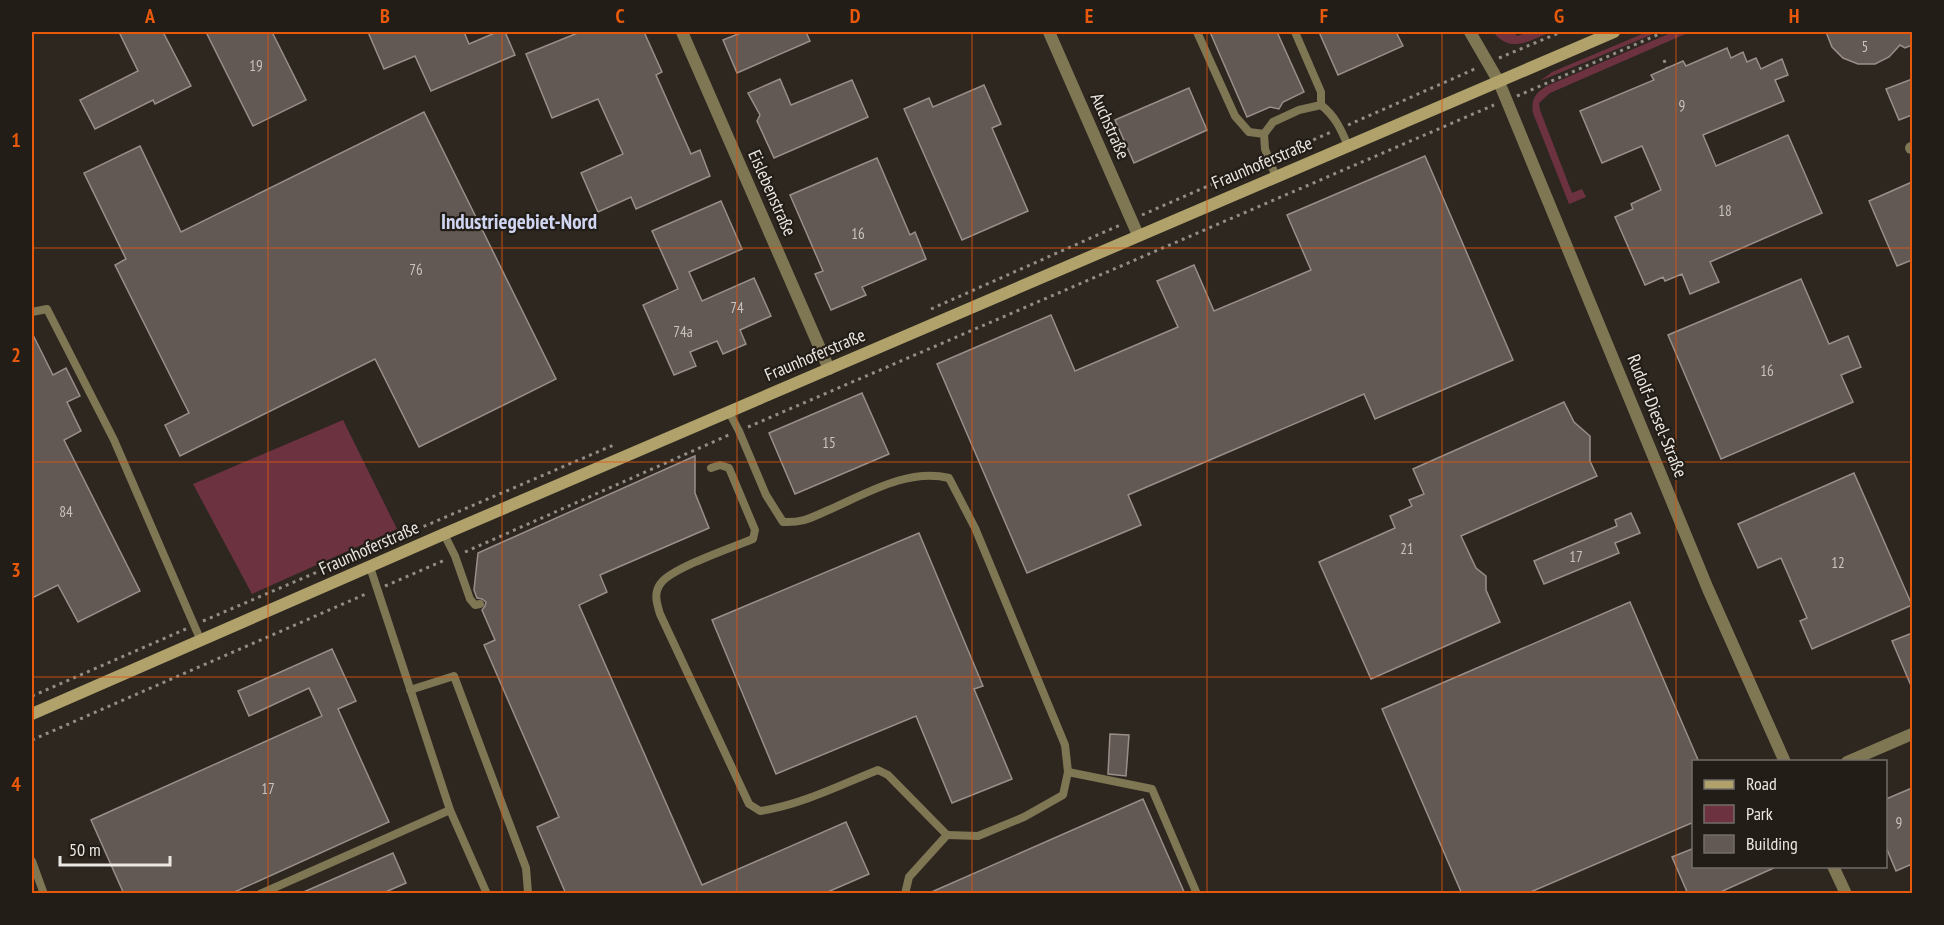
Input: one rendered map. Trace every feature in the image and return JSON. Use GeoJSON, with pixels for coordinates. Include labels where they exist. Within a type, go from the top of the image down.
{"type":"FeatureCollection","features":[{"type":"Feature","properties":{"kind":"street","name":"Eislebenstraße"},"geometry":{"type":"LineString","coordinates":[[682,32],[829,369]]}},
{"type":"Feature","properties":{"kind":"street","name":"Auchstraße"},"geometry":{"type":"LineString","coordinates":[[1049,32],[1138,235]]}},
{"type":"Feature","properties":{"kind":"street","name":"Rudolf-Diesel-Straße"},"geometry":{"type":"LineString","coordinates":[[1470,32],[1499,82],[1708,590],[1784,760]]}},
{"type":"Feature","properties":{"kind":"street","name":"Fraunhoferstraße"},"geometry":{"type":"LineString","coordinates":[[32,714],[444,534],[1614,32]]}},
{"type":"Feature","properties":{"kind":"street"},"geometry":{"type":"LineString","coordinates":[[1853,760],[1912,734]]}},
{"type":"Feature","properties":{"kind":"street"},"geometry":{"type":"LineString","coordinates":[[1833,868],[1845,894]]}},
{"type":"Feature","properties":{"kind":"lane"},"geometry":{"type":"LineString","coordinates":[[1197,32],[1235,116],[1249,132],[1264,135]]}},
{"type":"Feature","properties":{"kind":"lane"},"geometry":{"type":"LineString","coordinates":[[1295,32],[1321,92],[1321,105]]}},
{"type":"Feature","properties":{"kind":"lane"},"geometry":{"type":"LineString","coordinates":[[1276,177],[1265,149],[1264,135],[1273,122],[1299,110],[1321,105]]}},
{"type":"Feature","properties":{"kind":"lane"},"geometry":{"type":"LineString","coordinates":[[1321,105],[1332,114],[1348,146]]}},
{"type":"Feature","properties":{"kind":"lane"},"geometry":{"type":"LineString","coordinates":[[32,312],[46,309],[68,350],[114,440],[201,641]]}},
{"type":"Feature","properties":{"kind":"lane"},"geometry":{"type":"LineString","coordinates":[[711,468],[720,465],[729,468],[755,530],[753,539],[680,569],[660,584],[655,599],[749,804],[760,811],[773,809],[878,770],[888,776],[947,835],[978,836],[1024,817],[1063,795],[1068,772],[1065,745],[975,528],[949,478],[933,474],[894,482],[800,523],[783,522],[766,495],[729,412]]}},
{"type":"Feature","properties":{"kind":"lane"},"geometry":{"type":"LineString","coordinates":[[444,534],[455,556],[470,599],[475,605],[480,604]]}},
{"type":"Feature","properties":{"kind":"lane"},"geometry":{"type":"LineString","coordinates":[[370,567],[450,810],[487,894]]}},
{"type":"Feature","properties":{"kind":"lane"},"geometry":{"type":"LineString","coordinates":[[410,690],[454,676],[526,868],[528,892],[526,894]]}},
{"type":"Feature","properties":{"kind":"lane"},"geometry":{"type":"LineString","coordinates":[[1068,772],[1152,789],[1197,894]]}},
{"type":"Feature","properties":{"kind":"lane"},"geometry":{"type":"LineString","coordinates":[[260,894],[450,810]]}},
{"type":"Feature","properties":{"kind":"lane"},"geometry":{"type":"LineString","coordinates":[[905,894],[909,877],[947,835]]}},
{"type":"Feature","properties":{"kind":"lane"},"geometry":{"type":"LineString","coordinates":[[32,861],[44,894]]}},
{"type":"Feature","properties":{"kind":"path"},"geometry":{"type":"LineString","coordinates":[[930,310],[1561,32]]}},
{"type":"Feature","properties":{"kind":"path"},"geometry":{"type":"LineString","coordinates":[[32,740],[739,431],[1664,32]]}},
{"type":"Feature","properties":{"kind":"path"},"geometry":{"type":"LineString","coordinates":[[1664,60],[1667,68]]}},
{"type":"Feature","properties":{"kind":"path"},"geometry":{"type":"LineString","coordinates":[[32,696],[621,442]]}},
{"type":"Feature","properties":{"kind":"green space"},"geometry":{"type":"Polygon","coordinates":[[[1493,32],[1514,32],[1517,36],[1528,32],[1551,32],[1528,42],[1513,44],[1500,39],[1493,32]]]}},
{"type":"Feature","properties":{"kind":"green space"},"geometry":{"type":"Polygon","coordinates":[[[1647,32],[1658,32],[1540,81],[1552,72],[1647,32]]]}},
{"type":"Feature","properties":{"kind":"green space"},"geometry":{"type":"Polygon","coordinates":[[[1673,32],[1690,32],[1550,93],[1539,103],[1572,193],[1582,189],[1586,197],[1569,204],[1533,113],[1535,96],[1549,85],[1673,32]]]}},
{"type":"Feature","properties":{"kind":"green space"},"geometry":{"type":"Polygon","coordinates":[[[343,420],[397,529],[252,594],[193,484],[343,420]]]}},
{"type":"Feature","properties":{"kind":"building"},"geometry":{"type":"Polygon","coordinates":[[[119,32],[163,32],[191,86],[155,104],[153,100],[95,129],[80,100],[138,71],[119,32]]]}},
{"type":"Feature","properties":{"kind":"building"},"geometry":{"type":"Polygon","coordinates":[[[206,32],[272,32],[306,100],[253,126],[206,32]]]}},
{"type":"Feature","properties":{"kind":"building"},"geometry":{"type":"Polygon","coordinates":[[[368,32],[464,32],[469,44],[497,32],[505,32],[515,55],[431,91],[415,56],[384,69],[368,32]]]}},
{"type":"Feature","properties":{"kind":"building"},"geometry":{"type":"Polygon","coordinates":[[[580,32],[644,32],[662,72],[656,75],[691,154],[700,150],[710,176],[636,209],[631,197],[598,212],[581,173],[623,154],[598,99],[552,118],[526,54],[580,32]]]}},
{"type":"Feature","properties":{"kind":"building"},"geometry":{"type":"Polygon","coordinates":[[[743,32],[806,32],[810,41],[737,73],[723,40],[743,32]]]}},
{"type":"Feature","properties":{"kind":"building"},"geometry":{"type":"Polygon","coordinates":[[[1210,32],[1277,32],[1304,92],[1283,102],[1279,109],[1270,107],[1247,117],[1210,32]]]}},
{"type":"Feature","properties":{"kind":"building"},"geometry":{"type":"Polygon","coordinates":[[[1319,32],[1396,32],[1403,46],[1338,75],[1319,32]]]}},
{"type":"Feature","properties":{"kind":"building"},"geometry":{"type":"Polygon","coordinates":[[[1826,32],[1912,32],[1912,45],[1905,48],[1900,45],[1889,57],[1875,64],[1858,64],[1843,58],[1832,47],[1826,32]]]}},
{"type":"Feature","properties":{"kind":"building"},"geometry":{"type":"Polygon","coordinates":[[[1727,48],[1731,58],[1743,52],[1747,62],[1756,58],[1761,69],[1782,59],[1788,75],[1775,80],[1784,101],[1703,135],[1716,166],[1788,135],[1822,213],[1710,262],[1719,282],[1690,294],[1682,274],[1665,281],[1663,277],[1645,285],[1615,217],[1633,209],[1631,204],[1661,190],[1642,146],[1602,163],[1580,111],[1654,80],[1651,75],[1683,61],[1686,66],[1727,48]]]}},
{"type":"Feature","properties":{"kind":"building"},"geometry":{"type":"Polygon","coordinates":[[[780,79],[791,105],[852,80],[868,117],[774,158],[757,121],[760,115],[748,93],[780,79]]]}},
{"type":"Feature","properties":{"kind":"building"},"geometry":{"type":"Polygon","coordinates":[[[1912,79],[1912,115],[1899,120],[1886,89],[1912,79]]]}},
{"type":"Feature","properties":{"kind":"building"},"geometry":{"type":"Polygon","coordinates":[[[984,85],[1001,124],[992,128],[1028,211],[962,240],[904,109],[929,98],[933,107],[984,85]]]}},
{"type":"Feature","properties":{"kind":"building"},"geometry":{"type":"Polygon","coordinates":[[[1189,88],[1207,130],[1134,163],[1115,120],[1189,88]]]}},
{"type":"Feature","properties":{"kind":"building"},"geometry":{"type":"Polygon","coordinates":[[[424,112],[556,379],[419,447],[375,359],[180,456],[165,425],[189,413],[115,265],[126,259],[84,173],[140,146],[181,232],[424,112]]]}},
{"type":"Feature","properties":{"kind":"building"},"geometry":{"type":"Polygon","coordinates":[[[1425,156],[1513,360],[1375,419],[1364,394],[1128,495],[1141,525],[1027,573],[937,364],[1051,315],[1075,371],[1178,327],[1157,281],[1194,265],[1214,311],[1311,270],[1287,215],[1425,156]]]}},
{"type":"Feature","properties":{"kind":"building"},"geometry":{"type":"Polygon","coordinates":[[[877,158],[910,235],[915,232],[926,259],[862,287],[866,295],[831,310],[815,274],[823,271],[790,195],[877,158]]]}},
{"type":"Feature","properties":{"kind":"building"},"geometry":{"type":"Polygon","coordinates":[[[1912,182],[1912,260],[1897,266],[1869,201],[1912,182]]]}},
{"type":"Feature","properties":{"kind":"building"},"geometry":{"type":"Polygon","coordinates":[[[721,201],[742,249],[689,272],[702,301],[754,278],[771,316],[740,330],[746,344],[723,354],[717,341],[690,352],[696,366],[674,375],[643,305],[678,289],[652,231],[721,201]]]}},
{"type":"Feature","properties":{"kind":"building"},"geometry":{"type":"Polygon","coordinates":[[[1801,279],[1829,344],[1848,336],[1861,367],[1841,375],[1853,402],[1721,459],[1668,335],[1801,279]]]}},
{"type":"Feature","properties":{"kind":"building"},"geometry":{"type":"Polygon","coordinates":[[[32,333],[53,375],[66,368],[80,396],[67,402],[81,431],[64,440],[140,591],[78,622],[58,585],[32,598],[32,333]]]}},
{"type":"Feature","properties":{"kind":"building"},"geometry":{"type":"Polygon","coordinates":[[[862,393],[889,454],[795,494],[769,433],[862,393]]]}},
{"type":"Feature","properties":{"kind":"building"},"geometry":{"type":"Polygon","coordinates":[[[1564,402],[1574,422],[1590,436],[1590,461],[1597,476],[1461,536],[1476,568],[1486,576],[1486,590],[1500,622],[1371,679],[1319,562],[1395,528],[1390,516],[1412,506],[1409,500],[1424,494],[1413,469],[1564,402]]]}},
{"type":"Feature","properties":{"kind":"building"},"geometry":{"type":"Polygon","coordinates":[[[695,456],[695,493],[709,528],[600,575],[607,592],[579,605],[702,885],[846,822],[869,874],[823,894],[566,894],[537,827],[559,817],[484,645],[495,640],[482,610],[486,602],[477,598],[474,590],[478,553],[695,456]]]}},
{"type":"Feature","properties":{"kind":"building"},"geometry":{"type":"Polygon","coordinates":[[[1854,473],[1912,605],[1812,649],[1800,621],[1807,618],[1781,558],[1758,568],[1738,524],[1854,473]]]}},
{"type":"Feature","properties":{"kind":"building"},"geometry":{"type":"Polygon","coordinates":[[[1631,513],[1640,533],[1615,543],[1619,553],[1544,584],[1534,561],[1617,526],[1615,520],[1631,513]]]}},
{"type":"Feature","properties":{"kind":"building"},"geometry":{"type":"Polygon","coordinates":[[[919,533],[983,686],[974,689],[1012,779],[952,803],[916,716],[776,774],[712,620],[919,533]]]}},
{"type":"Feature","properties":{"kind":"building"},"geometry":{"type":"Polygon","coordinates":[[[1630,602],[1698,760],[1692,760],[1692,823],[1526,894],[1462,894],[1382,709],[1630,602]]]}},
{"type":"Feature","properties":{"kind":"building"},"geometry":{"type":"Polygon","coordinates":[[[1912,633],[1912,688],[1892,641],[1912,633]]]}},
{"type":"Feature","properties":{"kind":"building"},"geometry":{"type":"Polygon","coordinates":[[[332,649],[356,701],[338,709],[389,822],[230,894],[124,894],[91,820],[322,716],[309,688],[249,716],[238,691],[332,649]]]}},
{"type":"Feature","properties":{"kind":"building"},"geometry":{"type":"Polygon","coordinates":[[[1110,734],[1129,735],[1126,776],[1108,774],[1110,734]]]}},
{"type":"Feature","properties":{"kind":"building"},"geometry":{"type":"Polygon","coordinates":[[[1912,788],[1912,864],[1896,871],[1887,849],[1887,799],[1912,788]]]}},
{"type":"Feature","properties":{"kind":"building"},"geometry":{"type":"Polygon","coordinates":[[[1143,799],[1185,894],[927,894],[1143,799]]]}},
{"type":"Feature","properties":{"kind":"building"},"geometry":{"type":"Polygon","coordinates":[[[1692,849],[1692,868],[1774,868],[1716,894],[1688,894],[1672,857],[1692,849]]]}},
{"type":"Feature","properties":{"kind":"building"},"geometry":{"type":"Polygon","coordinates":[[[393,853],[406,883],[381,894],[299,894],[393,853]]]}},
{"type":"Feature","properties":{"kind":"district","name":"Industriegebiet-Nord"},"geometry":{"type":"Point","coordinates":[519,222]}}]}
